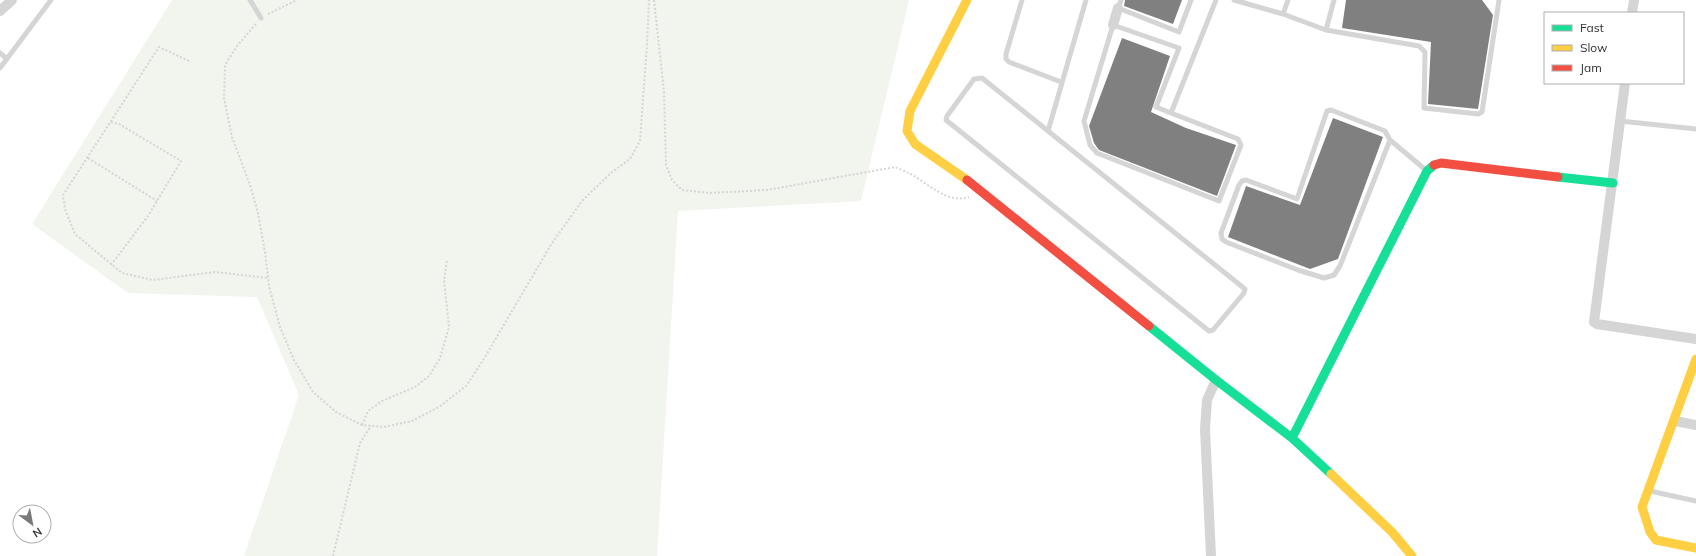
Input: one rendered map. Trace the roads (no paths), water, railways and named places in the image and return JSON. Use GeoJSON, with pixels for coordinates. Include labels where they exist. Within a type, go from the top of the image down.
{"type":"FeatureCollection","features":[{"type":"Feature","properties":{"kind":"street"},"geometry":{"type":"LineString","coordinates":[[0,12],[12,0]]}},
{"type":"Feature","properties":{"kind":"street"},"geometry":{"type":"LineString","coordinates":[[967,0],[910,111],[907,131],[915,144],[980,189],[1216,380],[1292,438],[1392,532],[1412,556]]}},
{"type":"Feature","properties":{"kind":"street"},"geometry":{"type":"LineString","coordinates":[[1632,12],[1634,0]]}},
{"type":"Feature","properties":{"kind":"street"},"geometry":{"type":"LineString","coordinates":[[1113,24],[1120,4]]}},
{"type":"Feature","properties":{"kind":"street"},"geometry":{"type":"LineString","coordinates":[[1625,84],[1594,322],[1597,324],[1696,339]]}},
{"type":"Feature","properties":{"kind":"street"},"geometry":{"type":"LineString","coordinates":[[1292,438],[1427,171],[1433,165],[1441,163],[1613,183]]}},
{"type":"Feature","properties":{"kind":"street"},"geometry":{"type":"LineString","coordinates":[[1696,359],[1694,371],[1642,507],[1652,537],[1656,540],[1696,548]]}},
{"type":"Feature","properties":{"kind":"street"},"geometry":{"type":"LineString","coordinates":[[1211,556],[1205,429],[1207,400],[1216,380]]}},
{"type":"Feature","properties":{"kind":"street"},"geometry":{"type":"LineString","coordinates":[[1675,421],[1696,425]]}},
{"type":"Feature","properties":{"kind":"lane"},"geometry":{"type":"LineString","coordinates":[[0,68],[51,0]]}},
{"type":"Feature","properties":{"kind":"lane"},"geometry":{"type":"LineString","coordinates":[[250,0],[260,18]]}},
{"type":"Feature","properties":{"kind":"lane"},"geometry":{"type":"LineString","coordinates":[[1022,0],[1006,54],[1006,59],[1009,62],[1061,82]]}},
{"type":"Feature","properties":{"kind":"lane"},"geometry":{"type":"LineString","coordinates":[[1048,131],[1086,0]]}},
{"type":"Feature","properties":{"kind":"lane"},"geometry":{"type":"LineString","coordinates":[[1120,4],[1179,32],[1191,0]]}},
{"type":"Feature","properties":{"kind":"lane"},"geometry":{"type":"LineString","coordinates":[[1171,113],[1216,0]]}},
{"type":"Feature","properties":{"kind":"lane"},"geometry":{"type":"LineString","coordinates":[[1234,0],[1283,14],[1326,30],[1419,46],[1426,52],[1424,108],[1478,114],[1482,112],[1499,0]]}},
{"type":"Feature","properties":{"kind":"lane"},"geometry":{"type":"LineString","coordinates":[[1283,14],[1288,0]]}},
{"type":"Feature","properties":{"kind":"lane"},"geometry":{"type":"LineString","coordinates":[[1326,30],[1334,0]]}},
{"type":"Feature","properties":{"kind":"lane"},"geometry":{"type":"LineString","coordinates":[[1113,24],[1179,48],[1156,107],[1238,139],[1240,142],[1241,145],[1219,201],[1097,153],[1090,146],[1084,121],[1113,24]]}},
{"type":"Feature","properties":{"kind":"lane"},"geometry":{"type":"LineString","coordinates":[[0,53],[7,59]]}},
{"type":"Feature","properties":{"kind":"lane"},"geometry":{"type":"LineString","coordinates":[[982,78],[1048,131],[1245,289],[1244,293],[1212,330],[1209,331],[946,120],[947,116],[974,79],[982,78]]}},
{"type":"Feature","properties":{"kind":"lane"},"geometry":{"type":"LineString","coordinates":[[1390,140],[1340,266],[1334,275],[1324,278],[1298,270],[1226,242],[1222,239],[1221,233],[1239,185],[1242,181],[1246,180],[1297,199],[1326,111],[1331,110],[1385,131],[1390,140],[1427,171]]}},
{"type":"Feature","properties":{"kind":"lane"},"geometry":{"type":"LineString","coordinates":[[1620,121],[1696,129]]}},
{"type":"Feature","properties":{"kind":"lane"},"geometry":{"type":"LineString","coordinates":[[1648,490],[1696,501]]}}]}
